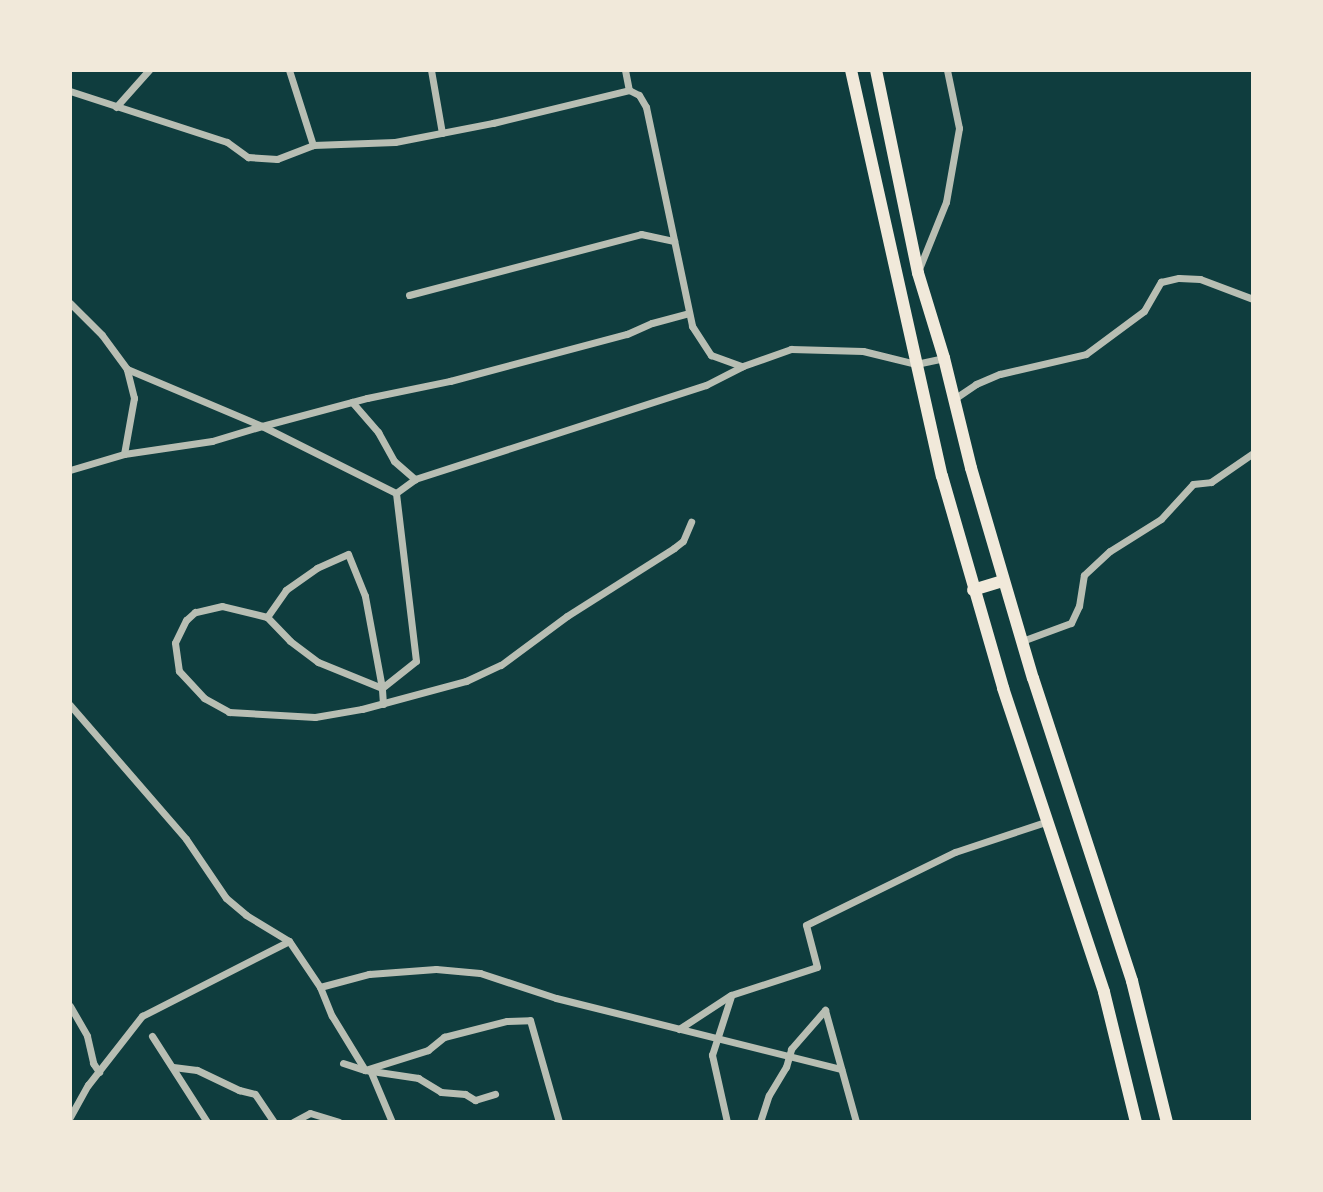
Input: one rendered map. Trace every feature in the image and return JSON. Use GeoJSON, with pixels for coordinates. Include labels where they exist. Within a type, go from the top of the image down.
{"type":"FeatureCollection","features":[{"type":"Feature","properties":{"kind":"highway"},"geometry":{"type":"LineString","coordinates":[[851,70],[916,364],[973,590],[1104,992],[1136,1122]]}},
{"type":"Feature","properties":{"kind":"highway"},"geometry":{"type":"LineString","coordinates":[[876,70],[918,273],[944,358],[1003,581],[1132,981],[1167,1122]]}},
{"type":"Feature","properties":{"kind":"highway"},"geometry":{"type":"LineString","coordinates":[[973,590],[1003,581]]}},
{"type":"Feature","properties":{"kind":"street"},"geometry":{"type":"LineString","coordinates":[[116,107],[149,70]]}},
{"type":"Feature","properties":{"kind":"street"},"geometry":{"type":"LineString","coordinates":[[289,70],[313,145]]}},
{"type":"Feature","properties":{"kind":"street"},"geometry":{"type":"LineString","coordinates":[[430,70],[442,133]]}},
{"type":"Feature","properties":{"kind":"street"},"geometry":{"type":"LineString","coordinates":[[625,70],[628,90]]}},
{"type":"Feature","properties":{"kind":"street"},"geometry":{"type":"LineString","coordinates":[[918,273],[946,202],[959,128],[947,70]]}},
{"type":"Feature","properties":{"kind":"street"},"geometry":{"type":"LineString","coordinates":[[70,91],[227,142],[248,157],[277,159],[313,145],[395,142],[628,90],[639,95],[646,107],[692,327],[711,355],[743,366]]}},
{"type":"Feature","properties":{"kind":"street"},"geometry":{"type":"LineString","coordinates":[[409,295],[641,234],[674,242]]}},
{"type":"Feature","properties":{"kind":"street"},"geometry":{"type":"LineString","coordinates":[[954,399],[976,384],[1000,374],[1086,354],[1143,311],[1161,282],[1179,278],[1200,279],[1253,299]]}},
{"type":"Feature","properties":{"kind":"street"},"geometry":{"type":"LineString","coordinates":[[70,303],[102,335],[127,369],[134,398],[124,454]]}},
{"type":"Feature","properties":{"kind":"street"},"geometry":{"type":"LineString","coordinates":[[70,470],[124,454],[212,441],[352,402],[450,381],[627,334],[652,323],[689,313]]}},
{"type":"Feature","properties":{"kind":"street"},"geometry":{"type":"LineString","coordinates":[[396,493],[415,479],[706,385],[743,366],[791,349],[863,351],[916,364],[944,358]]}},
{"type":"Feature","properties":{"kind":"street"},"geometry":{"type":"LineString","coordinates":[[127,369],[262,426],[396,493]]}},
{"type":"Feature","properties":{"kind":"street"},"geometry":{"type":"LineString","coordinates":[[352,402],[378,432],[394,461],[415,479]]}},
{"type":"Feature","properties":{"kind":"street"},"geometry":{"type":"LineString","coordinates":[[1021,641],[1071,623],[1079,606],[1084,575],[1110,551],[1161,519],[1193,484],[1211,481],[1253,453]]}},
{"type":"Feature","properties":{"kind":"street"},"geometry":{"type":"LineString","coordinates":[[382,688],[416,661],[396,493]]}},
{"type":"Feature","properties":{"kind":"street"},"geometry":{"type":"LineString","coordinates":[[382,688],[318,662],[290,641],[267,617],[222,606],[195,612],[186,620],[175,643],[179,671],[204,698],[229,712],[315,717],[383,704],[466,681],[501,665],[568,616],[674,548],[683,541],[691,522]]}},
{"type":"Feature","properties":{"kind":"street"},"geometry":{"type":"LineString","coordinates":[[267,617],[286,590],[317,568],[348,554],[365,596],[383,704]]}},
{"type":"Feature","properties":{"kind":"street"},"geometry":{"type":"LineString","coordinates":[[70,705],[186,839],[226,898],[246,915],[289,941],[320,987],[332,1016],[367,1070],[392,1122]]}},
{"type":"Feature","properties":{"kind":"street"},"geometry":{"type":"LineString","coordinates":[[679,1029],[731,995],[817,967],[806,925],[956,852],[1048,821]]}},
{"type":"Feature","properties":{"kind":"street"},"geometry":{"type":"LineString","coordinates":[[70,1117],[99,1072],[142,1016],[289,941]]}},
{"type":"Feature","properties":{"kind":"street"},"geometry":{"type":"LineString","coordinates":[[320,987],[382,973],[436,969],[480,973],[556,998],[841,1069]]}},
{"type":"Feature","properties":{"kind":"street"},"geometry":{"type":"LineString","coordinates":[[727,1122],[712,1055],[731,995]]}},
{"type":"Feature","properties":{"kind":"street"},"geometry":{"type":"LineString","coordinates":[[70,1006],[88,1036],[93,1063],[99,1072]]}},
{"type":"Feature","properties":{"kind":"street"},"geometry":{"type":"LineString","coordinates":[[760,1122],[769,1095],[788,1056],[825,1010],[856,1122]]}},
{"type":"Feature","properties":{"kind":"street"},"geometry":{"type":"LineString","coordinates":[[367,1070],[428,1050],[444,1037],[507,1021],[530,1020],[559,1122]]}},
{"type":"Feature","properties":{"kind":"street"},"geometry":{"type":"LineString","coordinates":[[152,1036],[207,1122]]}},
{"type":"Feature","properties":{"kind":"street"},"geometry":{"type":"LineString","coordinates":[[343,1063],[367,1070],[418,1078],[441,1092],[465,1094],[475,1100],[495,1094]]}},
{"type":"Feature","properties":{"kind":"street"},"geometry":{"type":"LineString","coordinates":[[173,1067],[197,1070],[239,1090],[255,1094],[274,1122]]}},
{"type":"Feature","properties":{"kind":"street"},"geometry":{"type":"LineString","coordinates":[[293,1122],[310,1113],[339,1122]]}}]}
